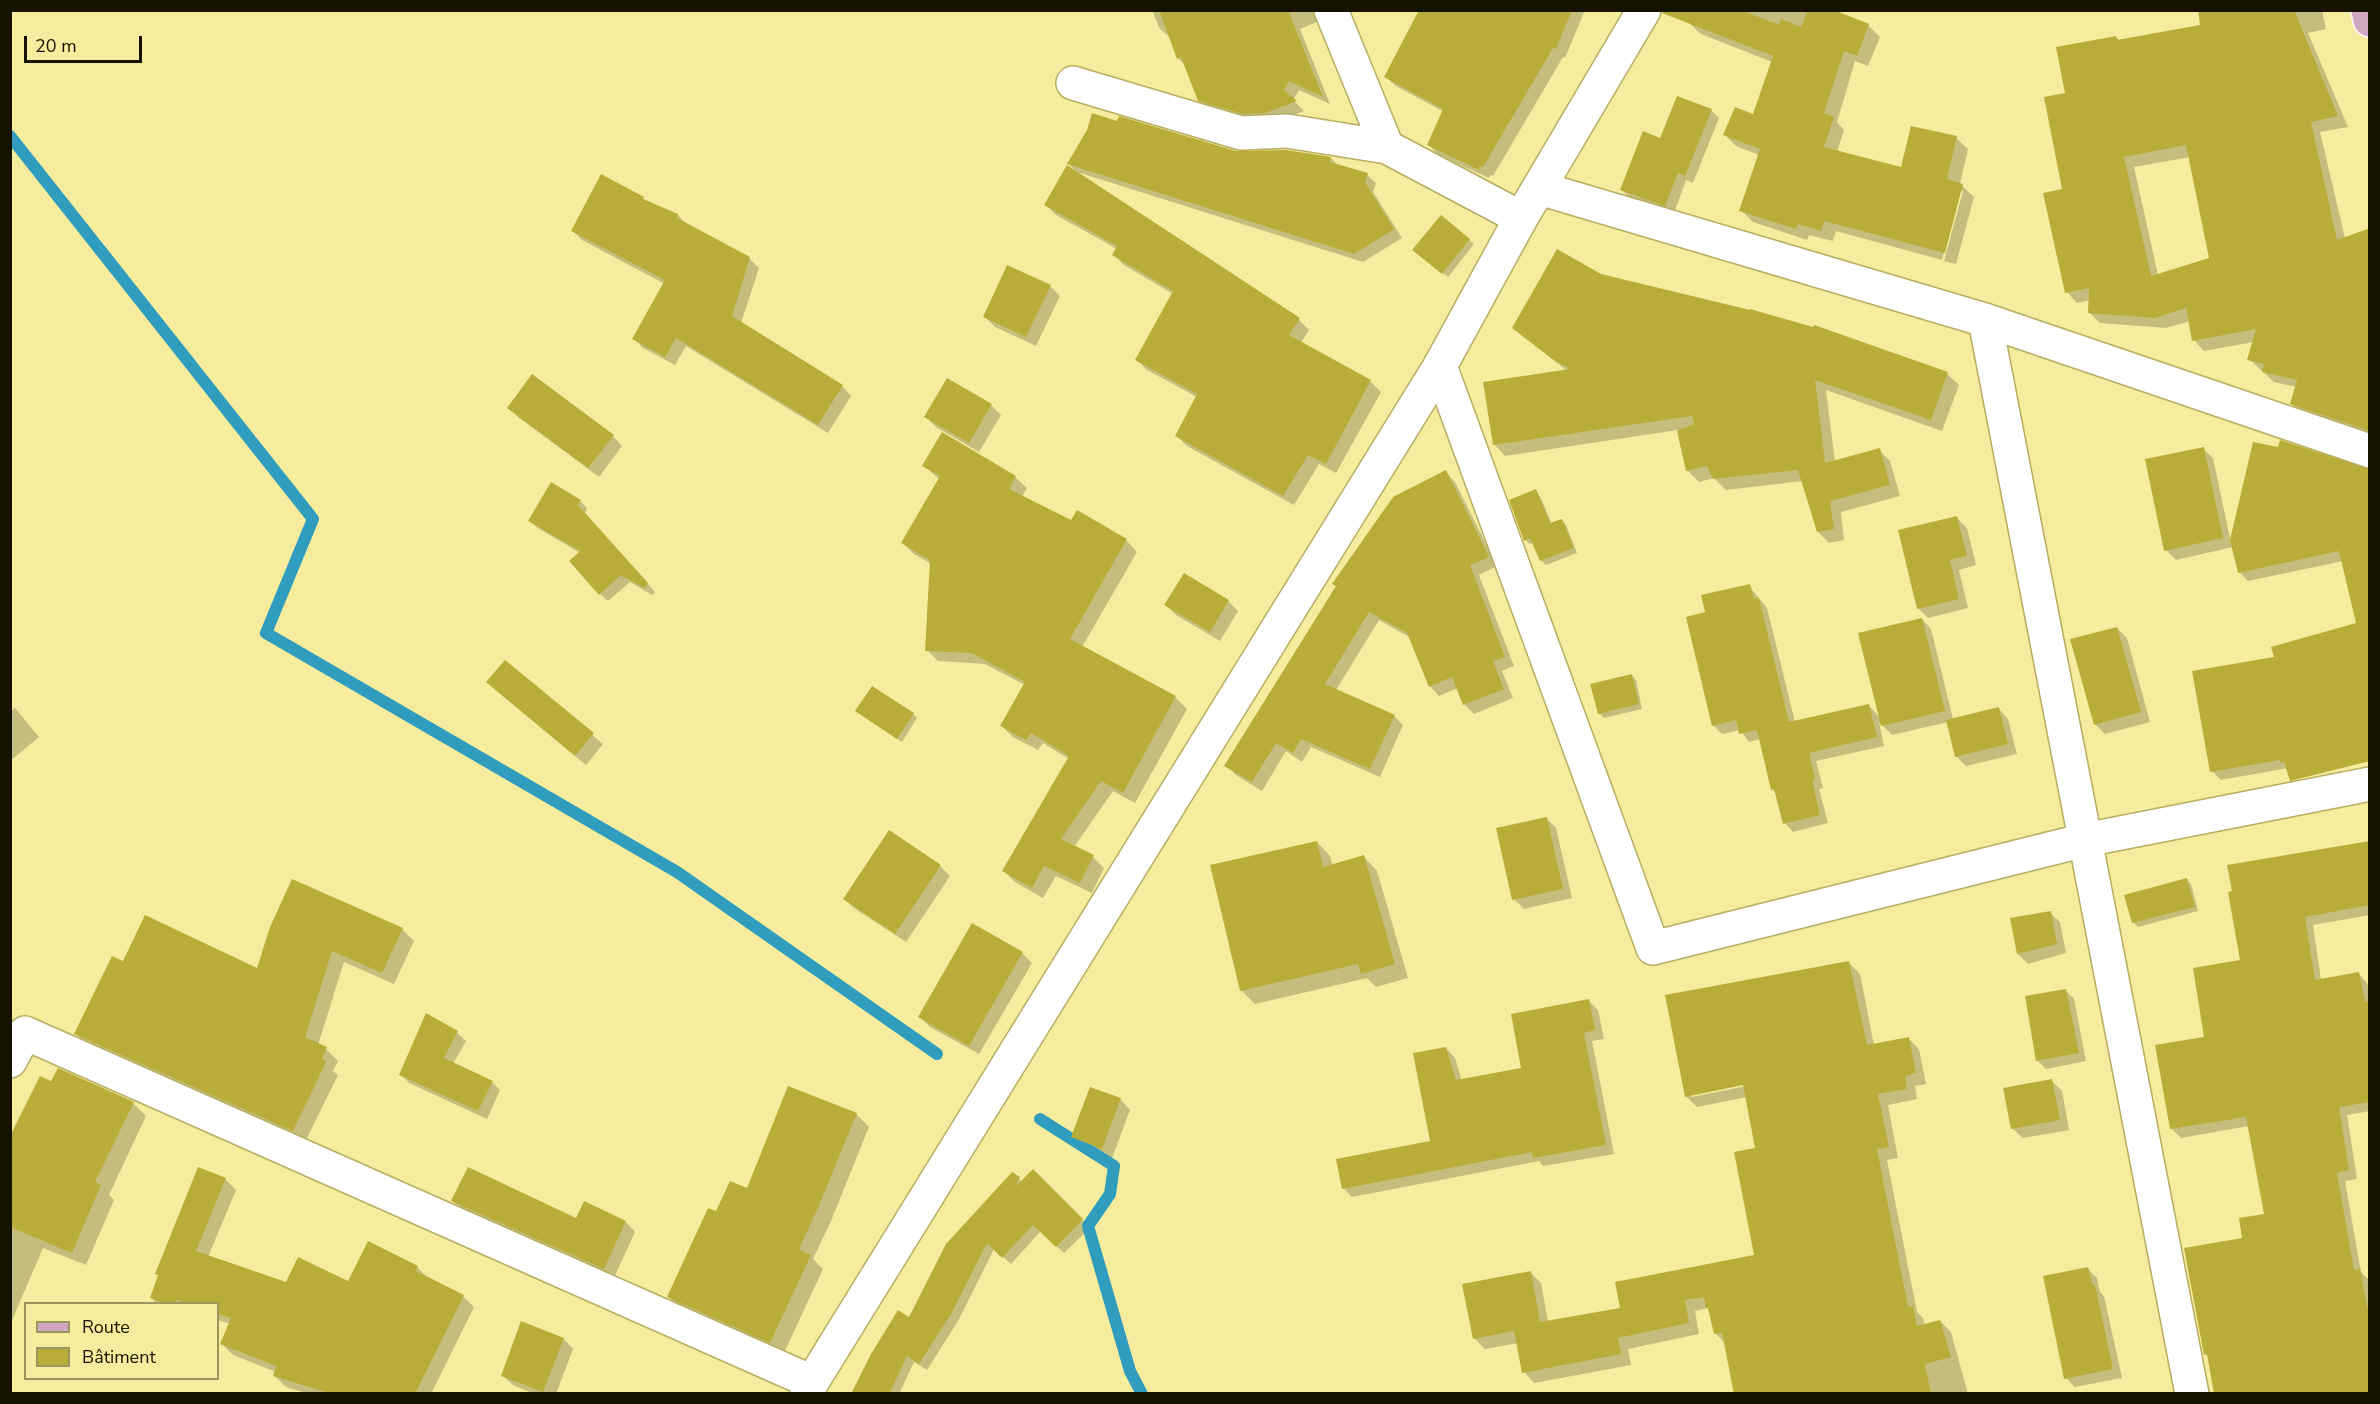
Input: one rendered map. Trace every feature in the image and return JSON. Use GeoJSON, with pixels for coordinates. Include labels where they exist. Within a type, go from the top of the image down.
{"type":"FeatureCollection","features":[{"type":"Feature","properties":{"kind":"main road"},"geometry":{"type":"LineString","coordinates":[[2368,10],[2370,20]]}},
{"type":"Feature","properties":{"kind":"street"},"geometry":{"type":"LineString","coordinates":[[1331,10],[1387,147]]}},
{"type":"Feature","properties":{"kind":"street"},"geometry":{"type":"LineString","coordinates":[[10,1061],[25,1033],[809,1388],[1440,366],[1521,218],[1644,10]]}},
{"type":"Feature","properties":{"kind":"street"},"geometry":{"type":"LineString","coordinates":[[1073,83],[1241,133],[1287,131],[1387,147],[1521,218]]}},
{"type":"Feature","properties":{"kind":"street"},"geometry":{"type":"LineString","coordinates":[[1539,188],[1985,320],[2370,451]]}},
{"type":"Feature","properties":{"kind":"street"},"geometry":{"type":"LineString","coordinates":[[1985,320],[2193,1394]]}},
{"type":"Feature","properties":{"kind":"street"},"geometry":{"type":"LineString","coordinates":[[1440,366],[1653,948],[2085,840],[2370,784]]}},
{"type":"Feature","properties":{"kind":"building"},"geometry":{"type":"Polygon","coordinates":[[[1159,10],[1288,10],[1323,97],[1289,81],[1284,90],[1297,101],[1265,113],[1243,114],[1198,101],[1181,57],[1177,59],[1159,10]]]}},
{"type":"Feature","properties":{"kind":"building"},"geometry":{"type":"Polygon","coordinates":[[[1419,10],[1572,10],[1556,49],[1553,48],[1483,167],[1480,166],[1479,170],[1427,145],[1443,109],[1384,77],[1419,10]]]}},
{"type":"Feature","properties":{"kind":"building"},"geometry":{"type":"Polygon","coordinates":[[[1663,10],[1741,10],[1779,25],[1781,19],[1801,27],[1808,10],[1834,10],[1869,24],[1857,56],[1844,51],[1824,113],[1834,117],[1824,147],[1901,167],[1911,126],[1957,136],[1947,179],[1963,184],[1945,253],[1824,221],[1821,231],[1798,224],[1796,229],[1739,211],[1760,149],[1723,135],[1735,107],[1753,114],[1773,56],[1662,13],[1663,10]]]}},
{"type":"Feature","properties":{"kind":"building"},"geometry":{"type":"Polygon","coordinates":[[[2198,10],[2294,10],[2338,116],[2311,122],[2337,240],[2370,228],[2370,431],[2290,404],[2297,380],[2262,372],[2264,364],[2247,360],[2256,329],[2192,341],[2186,308],[2155,318],[2088,313],[2089,288],[2065,293],[2043,193],[2062,189],[2044,97],[2065,93],[2056,47],[2116,36],[2117,40],[2200,25],[2198,10]],[[2186,145],[2124,157],[2151,276],[2209,258],[2186,145]]]}},
{"type":"Feature","properties":{"kind":"building"},"geometry":{"type":"Polygon","coordinates":[[[1677,96],[1712,109],[1685,176],[1678,173],[1665,206],[1620,190],[1643,131],[1660,138],[1677,96]]]}},
{"type":"Feature","properties":{"kind":"building"},"geometry":{"type":"Polygon","coordinates":[[[1092,113],[1117,121],[1119,116],[1236,151],[1286,150],[1331,157],[1330,162],[1368,173],[1365,182],[1394,229],[1354,254],[1067,164],[1087,130],[1092,113]]]}},
{"type":"Feature","properties":{"kind":"building"},"geometry":{"type":"Polygon","coordinates":[[[1067,165],[1300,318],[1289,335],[1371,380],[1326,464],[1308,455],[1283,496],[1175,436],[1197,394],[1135,360],[1173,291],[1112,255],[1117,246],[1044,205],[1067,165]]]}},
{"type":"Feature","properties":{"kind":"building"},"geometry":{"type":"Polygon","coordinates":[[[601,174],[644,197],[643,199],[678,214],[677,218],[750,257],[732,316],[843,385],[818,425],[676,338],[665,357],[632,339],[665,280],[571,231],[601,174]]]}},
{"type":"Feature","properties":{"kind":"building"},"geometry":{"type":"Polygon","coordinates":[[[1441,215],[1470,239],[1442,274],[1412,250],[1441,215]]]}},
{"type":"Feature","properties":{"kind":"building"},"geometry":{"type":"Polygon","coordinates":[[[1557,249],[1601,274],[1750,309],[1813,327],[1814,325],[1948,372],[1931,420],[1815,380],[1825,463],[1880,448],[1890,485],[1830,501],[1834,529],[1817,532],[1798,470],[1713,479],[1707,466],[1686,471],[1677,431],[1694,424],[1692,416],[1493,445],[1483,382],[1570,369],[1555,361],[1512,328],[1557,249]]]}},
{"type":"Feature","properties":{"kind":"building"},"geometry":{"type":"Polygon","coordinates":[[[1007,265],[1051,285],[1026,337],[983,317],[1007,265]]]}},
{"type":"Feature","properties":{"kind":"building"},"geometry":{"type":"Polygon","coordinates":[[[532,374],[614,435],[588,468],[507,408],[532,374]]]}},
{"type":"Feature","properties":{"kind":"building"},"geometry":{"type":"Polygon","coordinates":[[[947,378],[992,404],[969,443],[924,417],[947,378]]]}},
{"type":"Feature","properties":{"kind":"building"},"geometry":{"type":"Polygon","coordinates":[[[942,432],[1016,476],[1009,489],[1071,520],[1077,510],[1127,539],[1070,639],[1176,696],[1123,793],[1101,781],[1061,839],[1094,855],[1080,883],[1044,866],[1032,888],[1002,871],[1069,756],[1031,733],[1026,740],[1000,726],[1025,682],[972,653],[925,651],[930,560],[901,543],[940,476],[922,466],[942,432]]]}},
{"type":"Feature","properties":{"kind":"building"},"geometry":{"type":"Polygon","coordinates":[[[2280,440],[2370,469],[2370,761],[2290,781],[2284,762],[2280,763],[2280,760],[2210,772],[2192,671],[2274,657],[2271,647],[2356,623],[2339,551],[2238,573],[2230,540],[2253,442],[2278,447],[2280,440]]]}},
{"type":"Feature","properties":{"kind":"building"},"geometry":{"type":"Polygon","coordinates":[[[2204,447],[2223,538],[2164,551],[2145,459],[2204,447]]]}},
{"type":"Feature","properties":{"kind":"building"},"geometry":{"type":"Polygon","coordinates":[[[1446,470],[1489,557],[1470,565],[1505,657],[1493,661],[1504,689],[1463,705],[1452,677],[1429,687],[1407,633],[1369,612],[1325,684],[1395,715],[1370,769],[1301,739],[1293,753],[1276,743],[1252,782],[1224,766],[1336,586],[1332,584],[1393,497],[1446,470]]]}},
{"type":"Feature","properties":{"kind":"building"},"geometry":{"type":"Polygon","coordinates":[[[551,482],[581,500],[578,505],[648,583],[644,588],[621,575],[599,595],[569,561],[580,551],[528,521],[551,482]]]}},
{"type":"Feature","properties":{"kind":"building"},"geometry":{"type":"Polygon","coordinates":[[[1536,489],[1550,523],[1562,519],[1574,548],[1540,561],[1530,538],[1524,541],[1509,500],[1536,489]]]}},
{"type":"Feature","properties":{"kind":"building"},"geometry":{"type":"Polygon","coordinates":[[[1957,516],[1967,556],[1950,560],[1959,599],[1917,609],[1898,530],[1957,516]]]}},
{"type":"Feature","properties":{"kind":"building"},"geometry":{"type":"Polygon","coordinates":[[[1184,573],[1229,600],[1210,632],[1164,605],[1184,573]]]}},
{"type":"Feature","properties":{"kind":"building"},"geometry":{"type":"Polygon","coordinates":[[[1750,584],[1754,599],[1759,598],[1789,722],[1869,704],[1877,737],[1809,753],[1820,815],[1783,824],[1774,789],[1771,790],[1757,730],[1739,734],[1736,720],[1712,726],[1686,617],[1705,612],[1701,595],[1750,584]]]}},
{"type":"Feature","properties":{"kind":"building"},"geometry":{"type":"Polygon","coordinates":[[[1922,618],[1945,711],[1881,726],[1858,633],[1922,618]]]}},
{"type":"Feature","properties":{"kind":"building"},"geometry":{"type":"Polygon","coordinates":[[[2117,627],[2141,712],[2094,725],[2070,639],[2117,627]]]}},
{"type":"Feature","properties":{"kind":"building"},"geometry":{"type":"Polygon","coordinates":[[[505,660],[594,733],[575,756],[486,682],[505,660]]]}},
{"type":"Feature","properties":{"kind":"building"},"geometry":{"type":"Polygon","coordinates":[[[1632,674],[1639,704],[1598,714],[1590,684],[1632,674]]]}},
{"type":"Feature","properties":{"kind":"building"},"geometry":{"type":"Polygon","coordinates":[[[872,686],[914,713],[897,739],[855,711],[872,686]]]}},
{"type":"Feature","properties":{"kind":"building"},"geometry":{"type":"Polygon","coordinates":[[[1999,707],[2008,744],[1955,757],[1946,720],[1999,707]]]}},
{"type":"Feature","properties":{"kind":"building"},"geometry":{"type":"Polygon","coordinates":[[[1547,817],[1563,889],[1512,900],[1496,828],[1547,817]]]}},
{"type":"Feature","properties":{"kind":"building"},"geometry":{"type":"Polygon","coordinates":[[[889,830],[941,865],[895,934],[843,899],[889,830]]]}},
{"type":"Feature","properties":{"kind":"building"},"geometry":{"type":"Polygon","coordinates":[[[1317,841],[1323,867],[1364,855],[1395,964],[1361,974],[1358,964],[1240,991],[1210,865],[1317,841]]]}},
{"type":"Feature","properties":{"kind":"building"},"geometry":{"type":"Polygon","coordinates":[[[2370,841],[2370,905],[2305,917],[2315,980],[2359,972],[2365,1002],[2370,1001],[2370,1102],[2339,1107],[2349,1170],[2337,1173],[2354,1270],[2360,1269],[2370,1320],[2370,1394],[2214,1394],[2207,1354],[2204,1355],[2184,1248],[2242,1238],[2239,1218],[2264,1214],[2246,1117],[2170,1129],[2155,1045],[2204,1037],[2193,968],[2240,960],[2228,892],[2232,891],[2227,865],[2370,841]]]}},
{"type":"Feature","properties":{"kind":"building"},"geometry":{"type":"Polygon","coordinates":[[[2187,878],[2195,907],[2132,923],[2124,895],[2187,878]]]}},
{"type":"Feature","properties":{"kind":"building"},"geometry":{"type":"Polygon","coordinates":[[[292,879],[403,928],[382,973],[332,951],[305,1037],[327,1047],[322,1059],[326,1062],[293,1131],[74,1034],[112,956],[123,961],[145,915],[257,968],[270,927],[292,879]]]}},
{"type":"Feature","properties":{"kind":"building"},"geometry":{"type":"Polygon","coordinates":[[[2051,911],[2057,944],[2017,954],[2010,918],[2051,911]]]}},
{"type":"Feature","properties":{"kind":"building"},"geometry":{"type":"Polygon","coordinates":[[[972,923],[1023,952],[969,1046],[918,1017],[972,923]]]}},
{"type":"Feature","properties":{"kind":"building"},"geometry":{"type":"Polygon","coordinates":[[[1849,961],[1867,1045],[1909,1037],[1916,1073],[1905,1076],[1907,1089],[1878,1094],[1889,1147],[1877,1149],[1908,1307],[1913,1306],[1917,1326],[1940,1320],[1951,1357],[1925,1364],[1931,1394],[1734,1394],[1722,1333],[1714,1334],[1704,1297],[1685,1300],[1689,1323],[1618,1338],[1621,1354],[1522,1373],[1514,1331],[1473,1339],[1462,1284],[1531,1271],[1540,1322],[1620,1308],[1615,1282],[1754,1255],[1734,1152],[1755,1148],[1743,1085],[1685,1097],[1665,995],[1849,961]]]}},
{"type":"Feature","properties":{"kind":"building"},"geometry":{"type":"Polygon","coordinates":[[[2066,989],[2079,1053],[2036,1061],[2025,996],[2066,989]]]}},
{"type":"Feature","properties":{"kind":"building"},"geometry":{"type":"Polygon","coordinates":[[[1589,999],[1595,1030],[1584,1033],[1606,1145],[1533,1158],[1532,1152],[1342,1189],[1336,1159],[1430,1141],[1413,1053],[1446,1047],[1456,1080],[1521,1068],[1511,1014],[1589,999]]]}},
{"type":"Feature","properties":{"kind":"building"},"geometry":{"type":"Polygon","coordinates":[[[426,1013],[458,1031],[444,1058],[493,1081],[478,1111],[399,1075],[426,1013]]]}},
{"type":"Feature","properties":{"kind":"building"},"geometry":{"type":"Polygon","coordinates":[[[58,1068],[134,1102],[95,1182],[101,1185],[72,1253],[10,1227],[10,1136],[40,1076],[51,1081],[58,1068]]]}},
{"type":"Feature","properties":{"kind":"building"},"geometry":{"type":"Polygon","coordinates":[[[2052,1079],[2060,1120],[2011,1129],[2003,1088],[2052,1079]]]}},
{"type":"Feature","properties":{"kind":"building"},"geometry":{"type":"Polygon","coordinates":[[[788,1086],[857,1113],[799,1249],[811,1255],[770,1343],[667,1297],[708,1208],[716,1211],[730,1181],[747,1188],[788,1086]]]}},
{"type":"Feature","properties":{"kind":"building"},"geometry":{"type":"Polygon","coordinates":[[[1090,1087],[1121,1098],[1102,1149],[1071,1137],[1090,1087]]]}},
{"type":"Feature","properties":{"kind":"building"},"geometry":{"type":"Polygon","coordinates":[[[198,1167],[226,1178],[196,1251],[286,1282],[298,1257],[348,1281],[368,1241],[418,1266],[416,1271],[464,1295],[415,1394],[332,1394],[273,1376],[276,1366],[220,1344],[231,1318],[219,1314],[219,1302],[176,1300],[175,1302],[160,1302],[150,1298],[158,1275],[155,1274],[198,1167]]]}},
{"type":"Feature","properties":{"kind":"building"},"geometry":{"type":"Polygon","coordinates":[[[468,1167],[576,1218],[584,1201],[626,1221],[604,1269],[451,1201],[468,1167]]]}},
{"type":"Feature","properties":{"kind":"building"},"geometry":{"type":"Polygon","coordinates":[[[1033,1169],[1083,1219],[1056,1247],[1033,1225],[1002,1258],[987,1243],[951,1314],[919,1364],[907,1356],[889,1394],[851,1394],[871,1354],[898,1310],[909,1317],[946,1244],[1012,1172],[1020,1177],[1015,1187],[1033,1169]]]}},
{"type":"Feature","properties":{"kind":"building"},"geometry":{"type":"Polygon","coordinates":[[[2088,1267],[2093,1286],[2095,1285],[2113,1369],[2064,1379],[2043,1276],[2088,1267]]]}},
{"type":"Feature","properties":{"kind":"building"},"geometry":{"type":"Polygon","coordinates":[[[521,1321],[564,1338],[543,1392],[501,1376],[521,1321]]]}},
{"type":"Feature","properties":{"kind":"waterway"},"geometry":{"type":"LineString","coordinates":[[10,136],[313,519],[266,633],[677,872],[937,1054]]}},
{"type":"Feature","properties":{"kind":"waterway"},"geometry":{"type":"LineString","coordinates":[[1040,1119],[1114,1166],[1110,1194],[1088,1226],[1130,1371],[1142,1394]]}}]}
